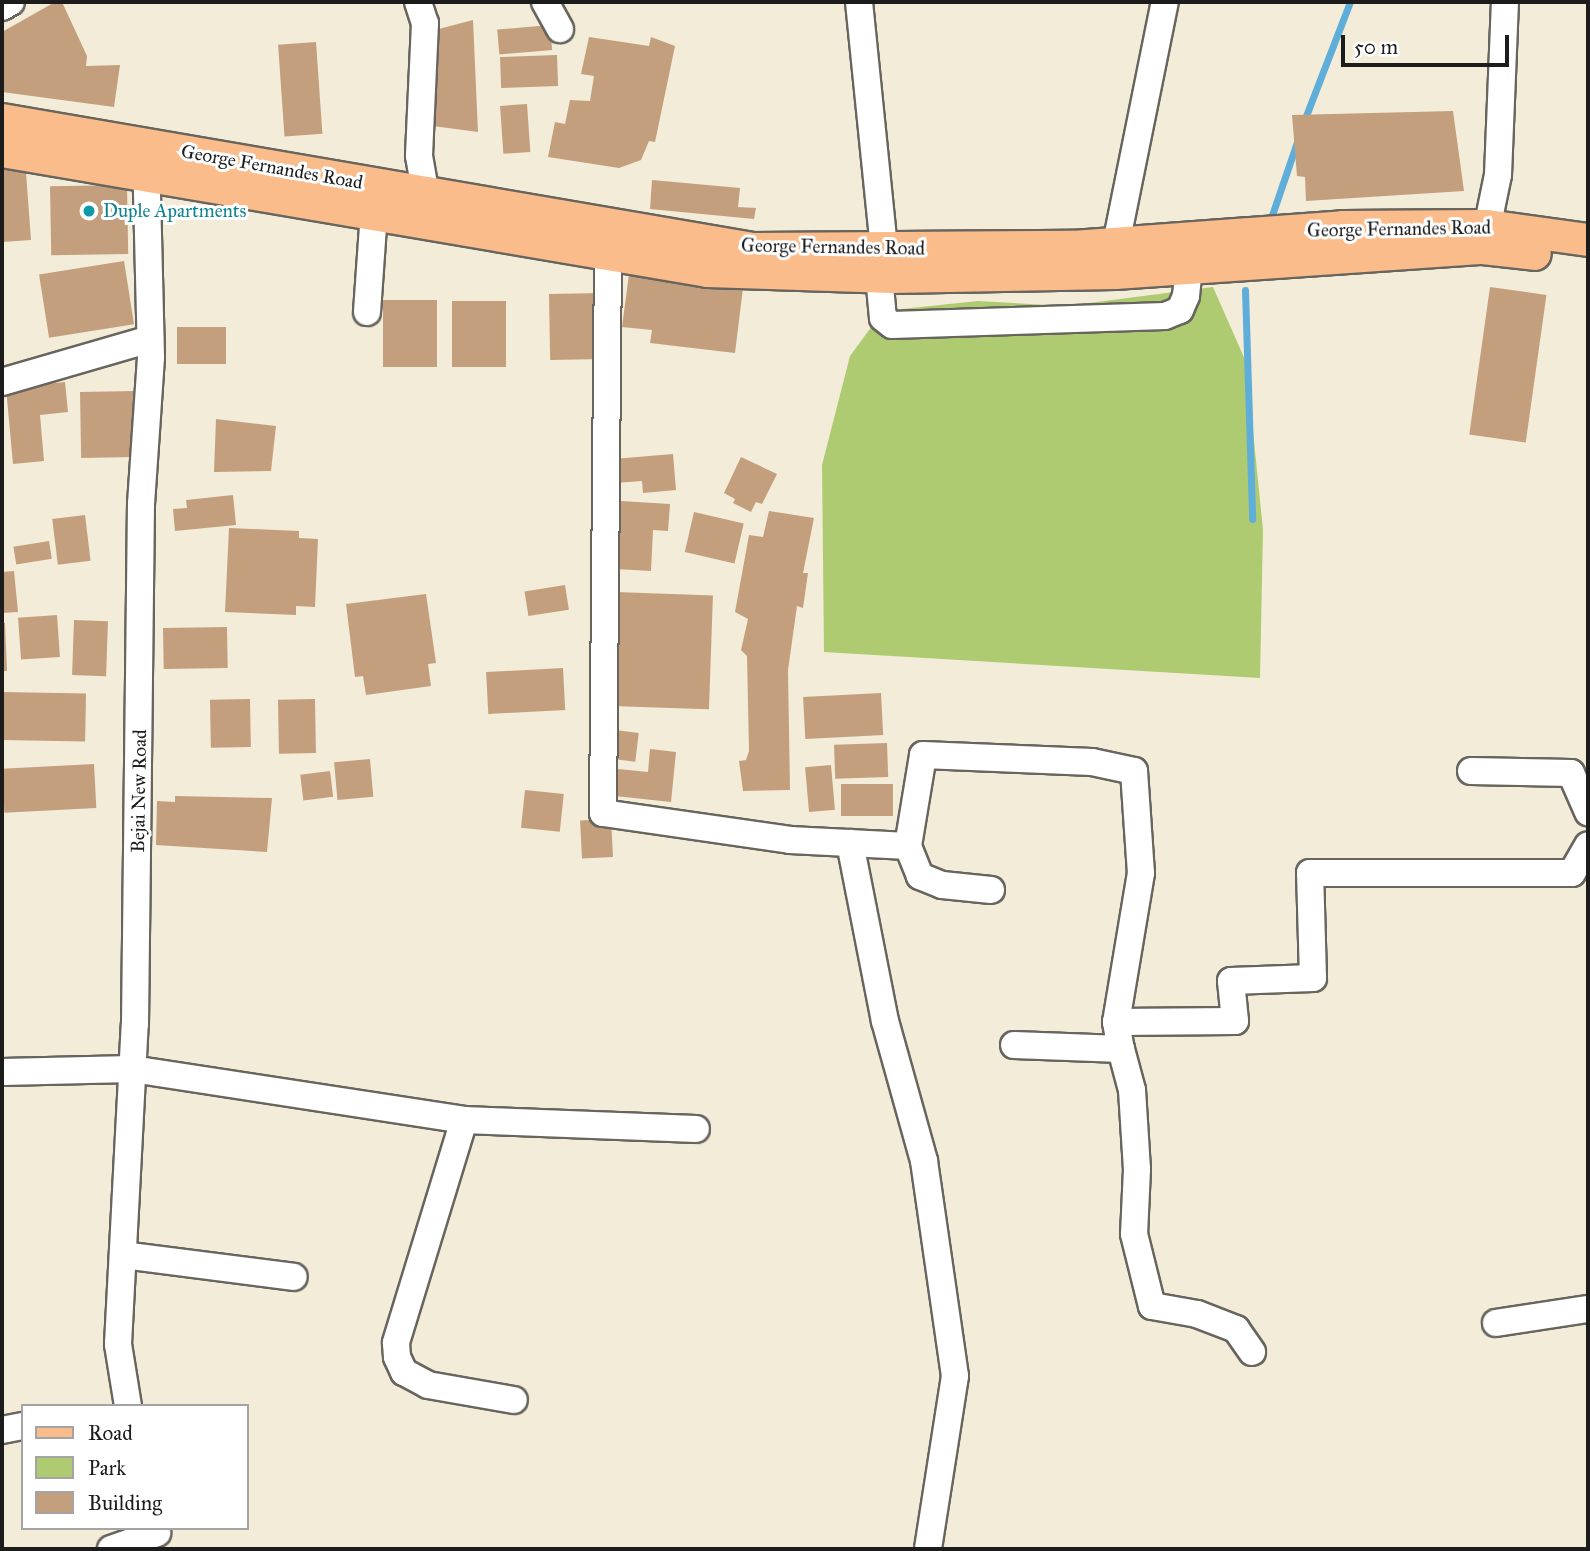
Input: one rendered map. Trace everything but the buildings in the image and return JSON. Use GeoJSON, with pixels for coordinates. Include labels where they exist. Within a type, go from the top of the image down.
{"type":"FeatureCollection","features":[{"type":"Feature","properties":{"kind":"main road","name":"George Fernandes Road"},"geometry":{"type":"LineString","coordinates":[[2,120],[146,160],[373,212],[708,271],[881,263],[1343,227],[1485,237],[1588,240]]}},
{"type":"Feature","properties":{"kind":"main road","name":"George Fernandes Road"},"geometry":{"type":"LineString","coordinates":[[2,151],[146,160],[426,194],[753,249],[881,263],[1189,268],[1485,237],[1588,261]]}},
{"type":"Feature","properties":{"kind":"street"},"geometry":{"type":"LineString","coordinates":[[2,7],[11,2]]}},
{"type":"Feature","properties":{"kind":"street"},"geometry":{"type":"LineString","coordinates":[[418,2],[425,23],[419,156],[426,194]]}},
{"type":"Feature","properties":{"kind":"street"},"geometry":{"type":"LineString","coordinates":[[545,2],[560,29]]}},
{"type":"Feature","properties":{"kind":"street"},"geometry":{"type":"LineString","coordinates":[[859,2],[881,263],[883,318],[892,326],[1165,316],[1180,310],[1186,296],[1189,268]]}},
{"type":"Feature","properties":{"kind":"street"},"geometry":{"type":"LineString","coordinates":[[1116,244],[1165,2]]}},
{"type":"Feature","properties":{"kind":"street"},"geometry":{"type":"LineString","coordinates":[[1485,237],[1498,175],[1505,2]]}},
{"type":"Feature","properties":{"kind":"street","name":"Bejai New Road"},"geometry":{"type":"LineString","coordinates":[[128,1404],[118,1344],[132,1069],[141,504],[150,339],[146,160]]}},
{"type":"Feature","properties":{"kind":"street"},"geometry":{"type":"LineString","coordinates":[[367,312],[373,212]]}},
{"type":"Feature","properties":{"kind":"street"},"geometry":{"type":"LineString","coordinates":[[608,252],[603,813],[790,840],[908,846]]}},
{"type":"Feature","properties":{"kind":"street"},"geometry":{"type":"LineString","coordinates":[[2,382],[150,339]]}},
{"type":"Feature","properties":{"kind":"street"},"geometry":{"type":"LineString","coordinates":[[991,890],[942,885],[920,876],[908,846],[923,755],[1092,762],[1134,771],[1141,873],[1116,1022],[1132,1090],[1137,1169],[1134,1234],[1152,1306],[1197,1314],[1236,1329],[1252,1352]]}},
{"type":"Feature","properties":{"kind":"street"},"geometry":{"type":"LineString","coordinates":[[1471,771],[1571,773],[1588,812]]}},
{"type":"Feature","properties":{"kind":"street"},"geometry":{"type":"LineString","coordinates":[[850,843],[885,1021],[924,1161],[955,1376],[928,1549]]}},
{"type":"Feature","properties":{"kind":"street"},"geometry":{"type":"LineString","coordinates":[[1116,1022],[1235,1021],[1231,981],[1312,978],[1310,873],[1572,873],[1588,845]]}},
{"type":"Feature","properties":{"kind":"street"},"geometry":{"type":"LineString","coordinates":[[1014,1045],[1121,1048]]}},
{"type":"Feature","properties":{"kind":"street"},"geometry":{"type":"LineString","coordinates":[[2,1072],[132,1069],[464,1120],[696,1129]]}},
{"type":"Feature","properties":{"kind":"street"},"geometry":{"type":"LineString","coordinates":[[464,1120],[396,1343],[397,1357],[404,1372],[428,1385],[514,1400]]}},
{"type":"Feature","properties":{"kind":"street"},"geometry":{"type":"LineString","coordinates":[[123,1255],[294,1277]]}},
{"type":"Feature","properties":{"kind":"street"},"geometry":{"type":"LineString","coordinates":[[1496,1323],[1588,1309]]}},
{"type":"Feature","properties":{"kind":"street"},"geometry":{"type":"LineString","coordinates":[[2,1430],[21,1426]]}},
{"type":"Feature","properties":{"kind":"street"},"geometry":{"type":"LineString","coordinates":[[111,1549],[158,1537]]}},
{"type":"Feature","properties":{"kind":"green space"},"geometry":{"type":"Polygon","coordinates":[[[1213,287],[1246,362],[1263,530],[1260,678],[824,652],[822,465],[850,356],[883,311],[978,301],[1066,306],[1213,287]]]}},
{"type":"Feature","properties":{"kind":"waterway"},"geometry":{"type":"LineString","coordinates":[[1304,121],[1350,2]]}},
{"type":"Feature","properties":{"kind":"waterway"},"geometry":{"type":"LineString","coordinates":[[1272,215],[1297,142]]}},
{"type":"Feature","properties":{"kind":"waterway"},"geometry":{"type":"LineString","coordinates":[[1245,290],[1252,519]]}},
{"type":"Feature","properties":{"kind":"place","name":"Duple Apartments"},"geometry":{"type":"Point","coordinates":[89,211]}}]}
